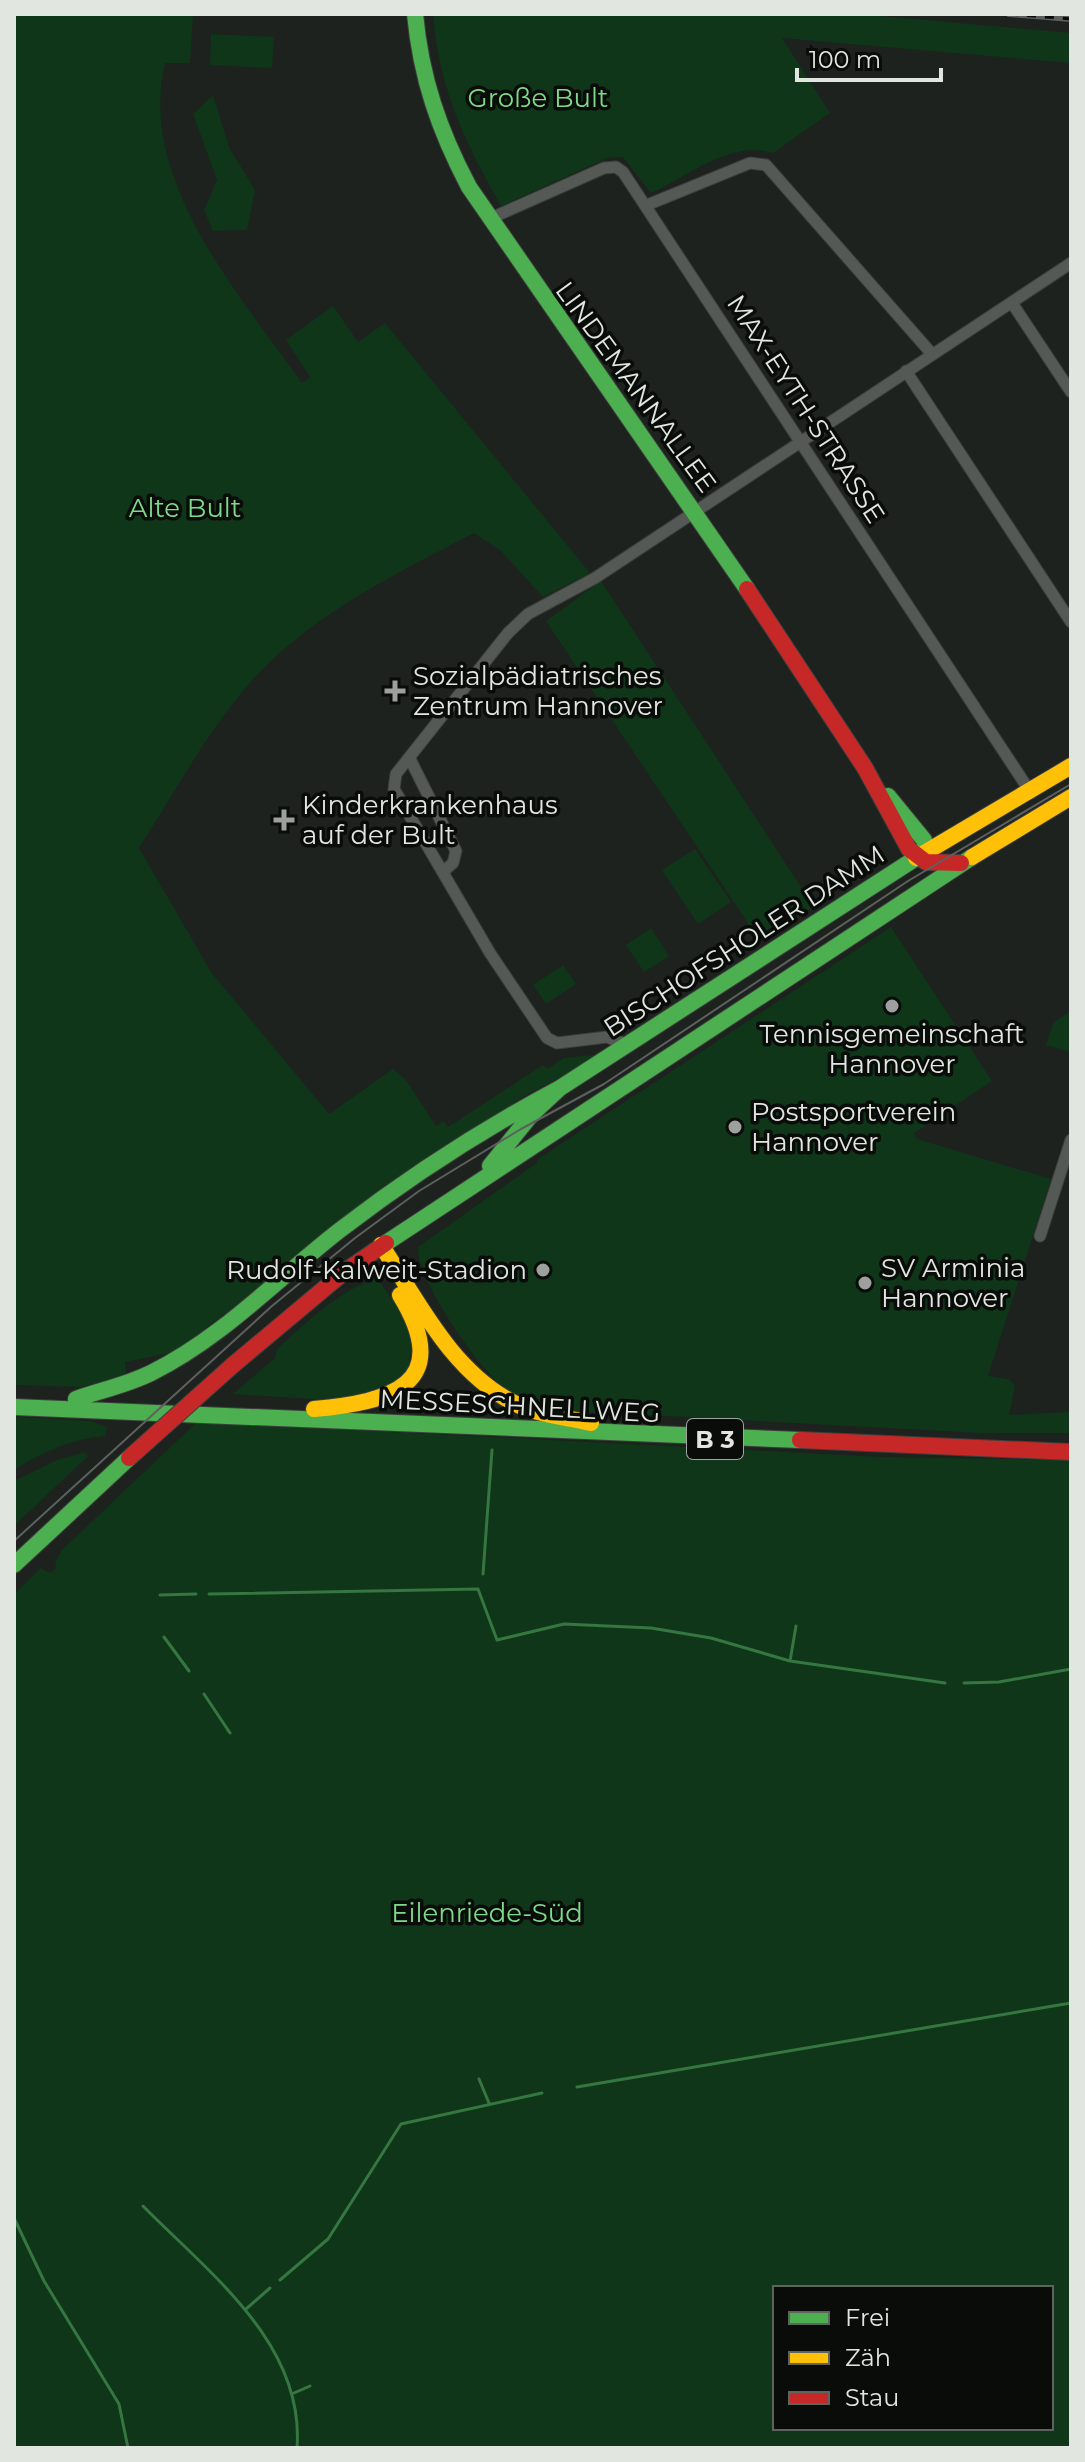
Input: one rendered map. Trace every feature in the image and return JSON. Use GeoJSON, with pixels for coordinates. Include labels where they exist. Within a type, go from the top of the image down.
{"type":"FeatureCollection","features":[{"type":"Feature","properties":{"kind":"main road","name":"LINDEMANNALLEE"},"geometry":{"type":"LineString","coordinates":[[415,14],[422,75],[442,136],[489,219],[696,511],[924,858]]}},
{"type":"Feature","properties":{"kind":"main road","name":"BISCHOFSHOLER DAMM"},"geometry":{"type":"LineString","coordinates":[[468,1186],[505,1151],[531,1115],[560,1088],[1071,766]]}},
{"type":"Feature","properties":{"kind":"main road","name":"BISCHOFSHOLER DAMM"},"geometry":{"type":"LineString","coordinates":[[14,1565],[233,1365],[305,1302],[376,1248],[921,887],[1071,797]]}},
{"type":"Feature","properties":{"kind":"main road"},"geometry":{"type":"LineString","coordinates":[[921,887],[924,858],[961,863]]}},
{"type":"Feature","properties":{"kind":"main road"},"geometry":{"type":"LineString","coordinates":[[629,1046],[646,1071]]}},
{"type":"Feature","properties":{"kind":"main road"},"geometry":{"type":"LineString","coordinates":[[76,1399],[149,1374],[179,1357],[227,1324],[383,1199],[471,1140],[560,1088]]}},
{"type":"Feature","properties":{"kind":"main road"},"geometry":{"type":"LineString","coordinates":[[314,1409],[386,1398],[408,1382],[417,1366],[421,1346],[418,1327],[376,1248]]}},
{"type":"Feature","properties":{"kind":"main road"},"geometry":{"type":"LineString","coordinates":[[376,1248],[452,1348],[486,1385],[528,1409],[591,1423]]}},
{"type":"Feature","properties":{"kind":"main road","name":"MESSESCHNELLWEG"},"geometry":{"type":"LineString","coordinates":[[14,1396],[887,1436],[1071,1439]]}},
{"type":"Feature","properties":{"kind":"main road","name":"MESSESCHNELLWEG"},"geometry":{"type":"LineString","coordinates":[[14,1407],[1071,1452]]}},
{"type":"Feature","properties":{"kind":"street"},"geometry":{"type":"LineString","coordinates":[[647,205],[750,163],[766,165],[932,354]]}},
{"type":"Feature","properties":{"kind":"street","name":"MAX-EYTH-STRASSE"},"geometry":{"type":"LineString","coordinates":[[489,219],[604,168],[616,167],[647,205],[1031,793]]}},
{"type":"Feature","properties":{"kind":"street"},"geometry":{"type":"LineString","coordinates":[[629,1046],[607,1037],[557,1043],[547,1038],[490,953],[394,789],[396,774],[508,633],[528,614],[595,578],[799,440],[1071,263]]}},
{"type":"Feature","properties":{"kind":"street"},"geometry":{"type":"LineString","coordinates":[[1012,303],[1071,392]]}},
{"type":"Feature","properties":{"kind":"street"},"geometry":{"type":"LineString","coordinates":[[906,371],[1071,622]]}},
{"type":"Feature","properties":{"kind":"street"},"geometry":{"type":"LineString","coordinates":[[410,759],[456,851],[453,863],[444,871]]}},
{"type":"Feature","properties":{"kind":"street"},"geometry":{"type":"LineString","coordinates":[[1040,1236],[1071,1140]]}},
{"type":"Feature","properties":{"kind":"green space","name":"Alte Bult"},"geometry":{"type":"Polygon","coordinates":[[[14,14],[193,14],[190,63],[165,63],[160,106],[166,149],[179,192],[199,233],[250,312],[302,383],[310,377],[286,340],[333,306],[358,342],[385,323],[590,573],[543,597],[500,550],[474,533],[361,594],[283,650],[243,691],[211,734],[139,848],[211,972],[329,1114],[393,1069],[406,1080],[436,1126],[444,1121],[448,1127],[543,1065],[547,1069],[564,1058],[593,1055],[595,1059],[524,1096],[377,1195],[175,1352],[125,1362],[126,1375],[82,1387],[14,1385],[14,14]]]}},
{"type":"Feature","properties":{"kind":"green space","name":"Große Bult"},"geometry":{"type":"Polygon","coordinates":[[[433,14],[859,14],[1071,33],[1071,63],[782,38],[830,113],[773,153],[757,150],[725,155],[651,193],[623,157],[607,158],[501,206],[465,137],[447,90],[433,14]]]}},
{"type":"Feature","properties":{"kind":"green space"},"geometry":{"type":"Polygon","coordinates":[[[211,34],[274,37],[272,68],[210,65],[211,34]]]}},
{"type":"Feature","properties":{"kind":"green space"},"geometry":{"type":"Polygon","coordinates":[[[213,95],[229,147],[255,190],[247,230],[213,231],[204,210],[217,180],[193,114],[213,95]]]}},
{"type":"Feature","properties":{"kind":"green space"},"geometry":{"type":"Polygon","coordinates":[[[601,581],[814,907],[758,938],[546,621],[601,581]]]}},
{"type":"Feature","properties":{"kind":"green space"},"geometry":{"type":"Polygon","coordinates":[[[695,849],[731,902],[698,924],[662,870],[695,849]]]}},
{"type":"Feature","properties":{"kind":"green space"},"geometry":{"type":"Polygon","coordinates":[[[891,927],[992,1081],[914,1133],[917,1139],[1051,1179],[988,1376],[1008,1379],[1015,1385],[1009,1415],[1071,1412],[1071,1433],[979,1433],[554,1410],[517,1395],[498,1383],[475,1357],[436,1298],[426,1279],[418,1247],[537,1163],[538,1159],[891,927]]]}},
{"type":"Feature","properties":{"kind":"green space"},"geometry":{"type":"Polygon","coordinates":[[[651,928],[669,956],[644,972],[626,945],[651,928]]]}},
{"type":"Feature","properties":{"kind":"green space"},"geometry":{"type":"Polygon","coordinates":[[[563,965],[576,984],[546,1004],[533,985],[563,965]]]}},
{"type":"Feature","properties":{"kind":"green space"},"geometry":{"type":"Polygon","coordinates":[[[1071,1011],[1071,1052],[1046,1045],[1054,1022],[1071,1011]]]}},
{"type":"Feature","properties":{"kind":"green space"},"geometry":{"type":"Polygon","coordinates":[[[377,1278],[413,1329],[408,1375],[374,1397],[312,1399],[233,1394],[275,1358],[277,1349],[324,1308],[349,1291],[377,1278]]]}},
{"type":"Feature","properties":{"kind":"green space"},"geometry":{"type":"Polygon","coordinates":[[[14,1417],[90,1421],[107,1427],[105,1436],[58,1447],[14,1470],[14,1417]]]}},
{"type":"Feature","properties":{"kind":"green space","name":"Eilenriede-Süd"},"geometry":{"type":"Polygon","coordinates":[[[197,1422],[883,1457],[1071,1460],[1071,2448],[14,2448],[14,1594],[41,1568],[50,1573],[56,1568],[55,1562],[62,1550],[197,1422]]]}},
{"type":"Feature","properties":{"kind":"green space"},"geometry":{"type":"Polygon","coordinates":[[[85,1452],[88,1456],[14,1526],[14,1481],[57,1460],[85,1452]]]}},
{"type":"Feature","properties":{"kind":"waterway"},"geometry":{"type":"LineString","coordinates":[[483,1574],[492,1450]]}},
{"type":"Feature","properties":{"kind":"waterway"},"geometry":{"type":"LineString","coordinates":[[209,1594],[478,1589],[497,1640],[564,1624],[651,1628],[711,1638],[790,1661],[945,1683]]}},
{"type":"Feature","properties":{"kind":"waterway"},"geometry":{"type":"LineString","coordinates":[[160,1595],[196,1594]]}},
{"type":"Feature","properties":{"kind":"waterway"},"geometry":{"type":"LineString","coordinates":[[790,1661],[796,1626]]}},
{"type":"Feature","properties":{"kind":"waterway"},"geometry":{"type":"LineString","coordinates":[[164,1637],[189,1671]]}},
{"type":"Feature","properties":{"kind":"waterway"},"geometry":{"type":"LineString","coordinates":[[964,1683],[999,1682],[1071,1669]]}},
{"type":"Feature","properties":{"kind":"waterway"},"geometry":{"type":"LineString","coordinates":[[204,1694],[230,1733]]}},
{"type":"Feature","properties":{"kind":"waterway"},"geometry":{"type":"LineString","coordinates":[[577,2087],[1071,2003]]}},
{"type":"Feature","properties":{"kind":"waterway"},"geometry":{"type":"LineString","coordinates":[[479,2079],[489,2103]]}},
{"type":"Feature","properties":{"kind":"waterway"},"geometry":{"type":"LineString","coordinates":[[280,2280],[328,2239],[401,2124],[542,2093]]}},
{"type":"Feature","properties":{"kind":"waterway"},"geometry":{"type":"LineString","coordinates":[[143,2206],[223,2285],[269,2343],[286,2376],[295,2410],[297,2448]]}},
{"type":"Feature","properties":{"kind":"waterway"},"geometry":{"type":"LineString","coordinates":[[14,2218],[44,2281],[119,2404],[128,2448]]}},
{"type":"Feature","properties":{"kind":"waterway"},"geometry":{"type":"LineString","coordinates":[[246,2309],[270,2288]]}},
{"type":"Feature","properties":{"kind":"waterway"},"geometry":{"type":"LineString","coordinates":[[294,2393],[310,2386]]}},
{"type":"Feature","properties":{"kind":"tram line"},"geometry":{"type":"LineString","coordinates":[[14,1541],[272,1306],[355,1238],[419,1191],[521,1129],[604,1084],[908,881],[1071,784]]}},
{"type":"Feature","properties":{"kind":"railway"},"geometry":{"type":"LineString","coordinates":[[1009,14],[1071,19]]}},
{"type":"Feature","properties":{"kind":"traffic: fast"},"geometry":{"type":"LineString","coordinates":[[415,14],[433,103],[469,187],[747,589]]}},
{"type":"Feature","properties":{"kind":"traffic: fast"},"geometry":{"type":"LineString","coordinates":[[888,796],[924,840],[929,859]]}},
{"type":"Feature","properties":{"kind":"traffic: fast"},"geometry":{"type":"LineString","coordinates":[[386,1243],[972,857]]}},
{"type":"Feature","properties":{"kind":"traffic: fast"},"geometry":{"type":"LineString","coordinates":[[490,1166],[531,1115],[560,1088],[916,858]]}},
{"type":"Feature","properties":{"kind":"traffic: fast"},"geometry":{"type":"LineString","coordinates":[[76,1399],[142,1377],[202,1343],[340,1230],[393,1191],[447,1154],[560,1088]]}},
{"type":"Feature","properties":{"kind":"traffic: fast"},"geometry":{"type":"LineString","coordinates":[[14,1407],[800,1440]]}},
{"type":"Feature","properties":{"kind":"traffic: fast"},"geometry":{"type":"LineString","coordinates":[[14,1565],[129,1458]]}},
{"type":"Feature","properties":{"kind":"traffic: slow"},"geometry":{"type":"LineString","coordinates":[[916,858],[1071,766]]}},
{"type":"Feature","properties":{"kind":"traffic: slow"},"geometry":{"type":"LineString","coordinates":[[972,857],[1071,797]]}},
{"type":"Feature","properties":{"kind":"traffic: slow"},"geometry":{"type":"LineString","coordinates":[[381,1245],[438,1333],[472,1373],[523,1407],[591,1423]]}},
{"type":"Feature","properties":{"kind":"traffic: slow"},"geometry":{"type":"LineString","coordinates":[[314,1409],[342,1406],[389,1394],[406,1383],[417,1369],[420,1350],[415,1325],[400,1295]]}},
{"type":"Feature","properties":{"kind":"traffic: jam"},"geometry":{"type":"LineString","coordinates":[[747,589],[865,768],[909,849],[926,862],[961,863]]}},
{"type":"Feature","properties":{"kind":"traffic: jam"},"geometry":{"type":"LineString","coordinates":[[233,1365],[344,1272],[386,1243]]}},
{"type":"Feature","properties":{"kind":"traffic: jam"},"geometry":{"type":"LineString","coordinates":[[129,1458],[233,1365]]}},
{"type":"Feature","properties":{"kind":"traffic: jam"},"geometry":{"type":"LineString","coordinates":[[800,1440],[1071,1452]]}},
{"type":"Feature","properties":{"kind":"place","name":"Sozialpädiatrisches Zentrum Hannover"},"geometry":{"type":"Point","coordinates":[395,691]}},
{"type":"Feature","properties":{"kind":"place","name":"Kinderkrankenhaus auf der Bult"},"geometry":{"type":"Point","coordinates":[284,820]}},
{"type":"Feature","properties":{"kind":"place","name":"Tennisgemeinschaft Hannover"},"geometry":{"type":"Point","coordinates":[892,1006]}},
{"type":"Feature","properties":{"kind":"place","name":"Postsportverein Hannover"},"geometry":{"type":"Point","coordinates":[735,1127]}},
{"type":"Feature","properties":{"kind":"place","name":"Rudolf-Kalweit-Stadion"},"geometry":{"type":"Point","coordinates":[543,1270]}},
{"type":"Feature","properties":{"kind":"place","name":"SV Arminia Hannover"},"geometry":{"type":"Point","coordinates":[865,1283]}}]}
